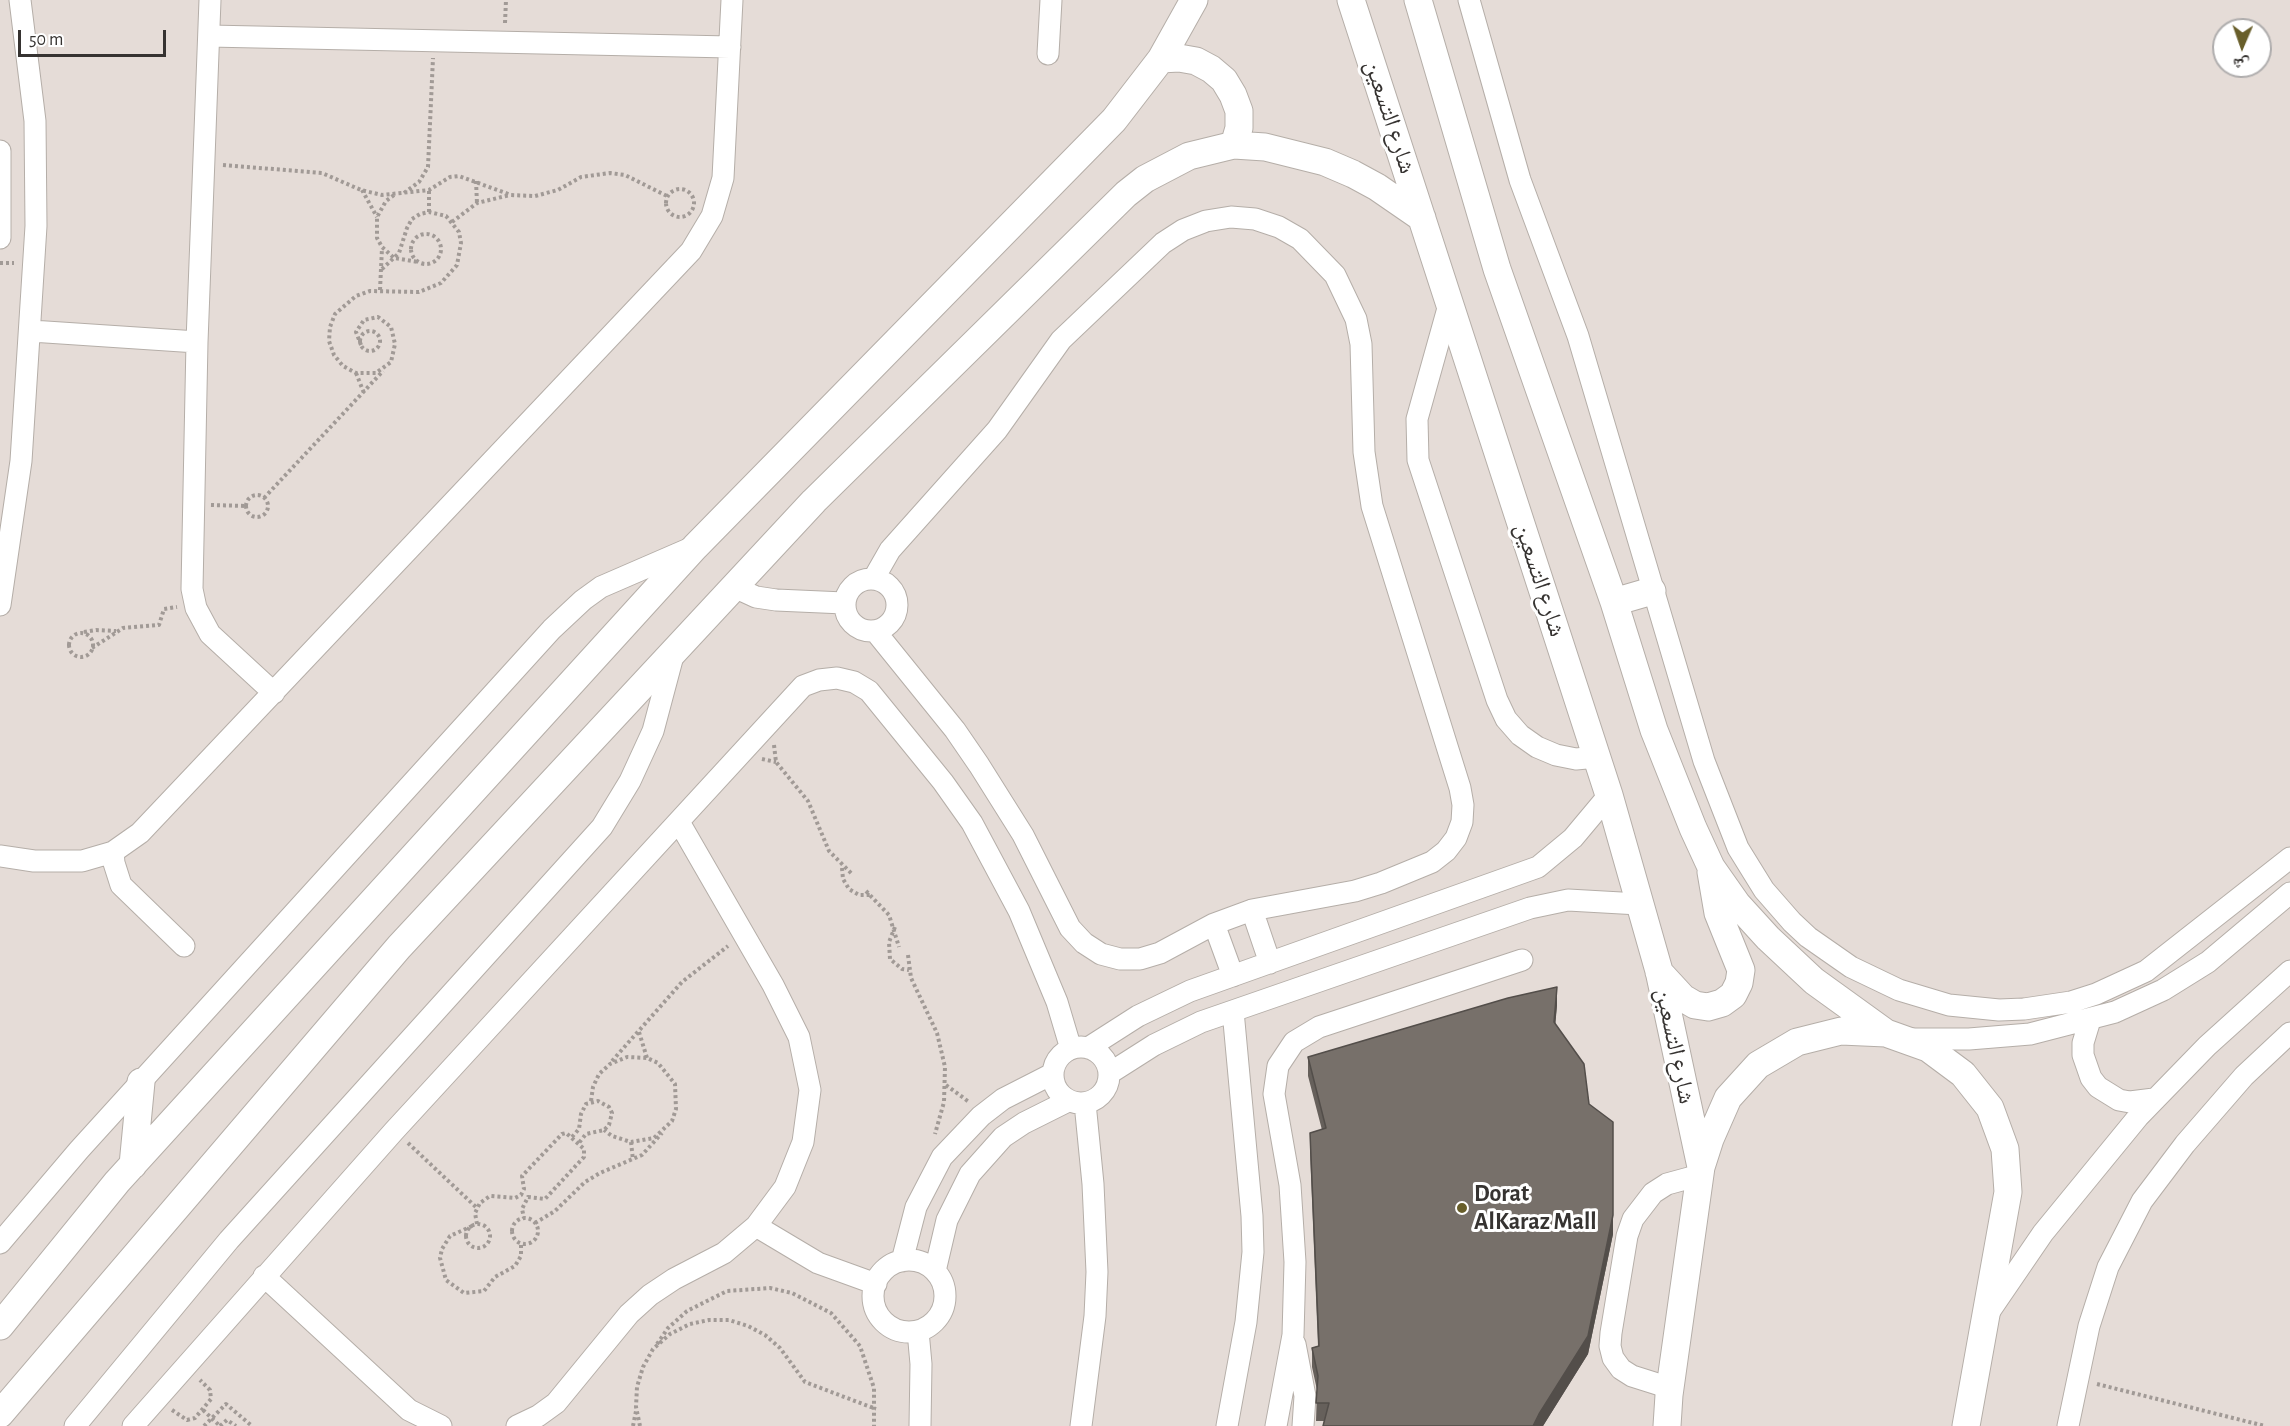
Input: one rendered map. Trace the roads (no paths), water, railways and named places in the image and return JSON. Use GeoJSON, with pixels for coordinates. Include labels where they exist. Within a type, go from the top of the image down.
{"type":"FeatureCollection","features":[{"type":"Feature","properties":{"kind":"main road"},"geometry":{"type":"LineString","coordinates":[[0,1326],[133,1165],[695,547],[1114,120],[1161,59],[1194,0]]}},
{"type":"Feature","properties":{"kind":"main road","name":"شارع التسعين"},"geometry":{"type":"LineString","coordinates":[[1351,0],[1609,795],[1659,971],[1700,1171]]}},
{"type":"Feature","properties":{"kind":"main road"},"geometry":{"type":"LineString","coordinates":[[1418,0],[1497,269],[1614,602],[1654,730],[1711,867],[1737,904],[1794,963],[1896,1036],[1928,1048],[1963,1074],[1990,1108],[2005,1149],[2008,1192],[1972,1413],[1965,1426]]}},
{"type":"Feature","properties":{"kind":"main road"},"geometry":{"type":"LineString","coordinates":[[1161,59],[1179,58],[1196,61],[1211,69],[1224,80],[1239,111],[1239,128],[1234,145]]}},
{"type":"Feature","properties":{"kind":"main road"},"geometry":{"type":"LineString","coordinates":[[0,1414],[399,947],[674,652],[732,586],[814,501],[1126,194],[1145,179],[1174,162],[1212,149],[1234,145],[1265,147],[1325,162],[1377,187],[1422,218]]}},
{"type":"Feature","properties":{"kind":"main road"},"geometry":{"type":"LineString","coordinates":[[1614,602],[1652,591]]}},
{"type":"Feature","properties":{"kind":"main road"},"geometry":{"type":"LineString","coordinates":[[1659,971],[1683,998],[1695,1005],[1708,1007],[1722,1003],[1733,995],[1739,983],[1741,970],[1719,913],[1711,867]]}},
{"type":"Feature","properties":{"kind":"main road"},"geometry":{"type":"LineString","coordinates":[[1667,1426],[1669,1392],[1700,1171],[1710,1139],[1728,1098],[1758,1065],[1797,1042],[1840,1031],[1896,1036]]}},
{"type":"Feature","properties":{"kind":"main road"},"geometry":{"type":"LineString","coordinates":[[133,1165],[141,1082]]}},
{"type":"Feature","properties":{"kind":"main road"},"geometry":{"type":"LineString","coordinates":[[1646,1426],[1669,1392]]}},
{"type":"Feature","properties":{"kind":"street"},"geometry":{"type":"LineString","coordinates":[[0,605],[21,461],[31,331],[36,163],[30,69],[20,0]]}},
{"type":"Feature","properties":{"kind":"street"},"geometry":{"type":"LineString","coordinates":[[210,0],[197,342],[192,589],[196,608],[206,628],[220,645],[274,693]]}},
{"type":"Feature","properties":{"kind":"street"},"geometry":{"type":"LineString","coordinates":[[0,856],[65,862],[82,861],[113,852],[140,833],[691,251],[712,216],[723,178],[732,0]]}},
{"type":"Feature","properties":{"kind":"street"},"geometry":{"type":"LineString","coordinates":[[1048,54],[1051,0]]}},
{"type":"Feature","properties":{"kind":"street"},"geometry":{"type":"LineString","coordinates":[[1468,0],[1520,180],[1578,336],[1704,761],[1728,826],[1750,870],[1778,907],[1808,937],[1851,967],[1899,990],[1949,1005],[1999,1010],[2049,1006],[2096,994],[2146,972],[2290,858]]}},
{"type":"Feature","properties":{"kind":"street"},"geometry":{"type":"LineString","coordinates":[[209,36],[730,47]]}},
{"type":"Feature","properties":{"kind":"street"},"geometry":{"type":"LineString","coordinates":[[0,151],[0,238]]}},
{"type":"Feature","properties":{"kind":"street"},"geometry":{"type":"LineString","coordinates":[[874,578],[890,550],[996,430],[1061,340],[1162,243],[1198,224],[1231,217],[1255,219],[1279,227],[1300,239],[1335,275],[1356,319],[1361,344],[1364,452],[1372,506],[1463,805],[1462,822],[1456,838],[1446,851],[1432,862],[1407,873],[1355,891],[1252,910],[1214,924],[1160,953],[1140,959],[1120,959],[1101,954],[1084,943],[1070,928],[1023,835],[979,765],[956,730],[875,631]]}},
{"type":"Feature","properties":{"kind":"street"},"geometry":{"type":"LineString","coordinates":[[1450,302],[1417,419],[1415,435],[1418,460],[1497,700],[1506,719],[1520,735],[1537,747],[1556,755],[1576,759],[1597,758]]}},
{"type":"Feature","properties":{"kind":"street"},"geometry":{"type":"LineString","coordinates":[[31,331],[197,342]]}},
{"type":"Feature","properties":{"kind":"street"},"geometry":{"type":"LineString","coordinates":[[0,1243],[141,1082],[552,629],[583,600],[601,587],[695,547]]}},
{"type":"Feature","properties":{"kind":"street"},"geometry":{"type":"LineString","coordinates":[[874,578],[890,588],[897,605],[894,617],[886,626],[875,631],[863,630],[853,624],[846,614],[844,603],[847,592],[854,584],[864,579],[874,578]]}},
{"type":"Feature","properties":{"kind":"street"},"geometry":{"type":"LineString","coordinates":[[732,586],[745,593],[776,600],[844,603]]}},
{"type":"Feature","properties":{"kind":"street"},"geometry":{"type":"LineString","coordinates":[[75,1426],[229,1240],[602,827],[630,781],[652,731],[674,652]]}},
{"type":"Feature","properties":{"kind":"street"},"geometry":{"type":"LineString","coordinates":[[133,1426],[394,1131],[740,756],[790,697],[803,686],[819,680],[837,678],[854,682],[869,691],[943,782],[972,823],[998,866],[1079,1048]]}},
{"type":"Feature","properties":{"kind":"street"},"geometry":{"type":"LineString","coordinates":[[1081,1426],[1095,1316],[1097,1272],[1093,1184],[1076,1102],[1054,1084],[1052,1074],[1055,1063],[1164,1003],[1538,867],[1573,838],[1609,795]]}},
{"type":"Feature","properties":{"kind":"street"},"geometry":{"type":"LineString","coordinates":[[517,1426],[538,1416],[556,1402],[629,1314],[650,1295],[674,1279],[724,1253],[756,1226],[772,1207],[796,1165],[808,1118],[810,1090],[807,1063],[799,1037],[679,822]]}},
{"type":"Feature","properties":{"kind":"street"},"geometry":{"type":"LineString","coordinates":[[113,852],[121,885],[184,946]]}},
{"type":"Feature","properties":{"kind":"street"},"geometry":{"type":"LineString","coordinates":[[1896,1036],[2000,1038],[2030,1034],[2090,1020],[2140,1002],[2186,976],[2229,946],[2290,893]]}},
{"type":"Feature","properties":{"kind":"street"},"geometry":{"type":"LineString","coordinates":[[1110,1073],[1177,1033],[1233,1011],[1540,905],[1568,900],[1639,904]]}},
{"type":"Feature","properties":{"kind":"street"},"geometry":{"type":"LineString","coordinates":[[1252,910],[1270,963]]}},
{"type":"Feature","properties":{"kind":"street"},"geometry":{"type":"LineString","coordinates":[[1214,924],[1233,976]]}},
{"type":"Feature","properties":{"kind":"street"},"geometry":{"type":"LineString","coordinates":[[1276,1426],[1293,1335],[1294,1223],[1290,1185],[1274,1095],[1278,1066],[1294,1042],[1319,1027],[1522,960]]}},
{"type":"Feature","properties":{"kind":"street"},"geometry":{"type":"LineString","coordinates":[[1987,1315],[2067,1201],[2154,1099],[2207,1046],[2290,971]]}},
{"type":"Feature","properties":{"kind":"street"},"geometry":{"type":"LineString","coordinates":[[1227,1426],[1246,1322],[1253,1252],[1252,1216],[1233,1011]]}},
{"type":"Feature","properties":{"kind":"street"},"geometry":{"type":"LineString","coordinates":[[2090,1020],[2082,1043],[2085,1067],[2098,1087],[2119,1100],[2142,1102],[2154,1099]]}},
{"type":"Feature","properties":{"kind":"street"},"geometry":{"type":"LineString","coordinates":[[2068,1426],[2089,1326],[2108,1267],[2142,1201],[2185,1144],[2237,1084],[2290,1033]]}},
{"type":"Feature","properties":{"kind":"street"},"geometry":{"type":"LineString","coordinates":[[935,1271],[947,1220],[970,1174],[1004,1137],[1024,1123],[1103,1093],[1110,1073],[1106,1062],[1099,1053],[1079,1048]]}},
{"type":"Feature","properties":{"kind":"street"},"geometry":{"type":"LineString","coordinates":[[902,1261],[915,1207],[942,1157],[981,1116],[1003,1099],[1052,1074]]}},
{"type":"Feature","properties":{"kind":"street"},"geometry":{"type":"LineString","coordinates":[[1669,1392],[1620,1369],[1613,1358],[1610,1346],[1611,1333],[1627,1236],[1641,1205],[1660,1188],[1700,1171]]}},
{"type":"Feature","properties":{"kind":"street"},"geometry":{"type":"LineString","coordinates":[[756,1226],[818,1263],[876,1284]]}},
{"type":"Feature","properties":{"kind":"street"},"geometry":{"type":"LineString","coordinates":[[902,1261],[925,1264],[935,1271],[941,1280],[945,1301],[936,1320],[918,1331],[907,1332],[886,1323],[875,1305],[876,1284],[886,1269],[902,1261]]}},
{"type":"Feature","properties":{"kind":"street"},"geometry":{"type":"LineString","coordinates":[[264,1276],[409,1410],[441,1426]]}},
{"type":"Feature","properties":{"kind":"street"},"geometry":{"type":"LineString","coordinates":[[918,1331],[921,1364],[920,1426]]}},
{"type":"Feature","properties":{"kind":"street"},"geometry":{"type":"LineString","coordinates":[[1293,1335],[1305,1396],[1303,1426]]}},
{"type":"Feature","properties":{"kind":"place","name":"Dorat AlKaraz Mall"},"geometry":{"type":"Point","coordinates":[1462,1208]}}]}
